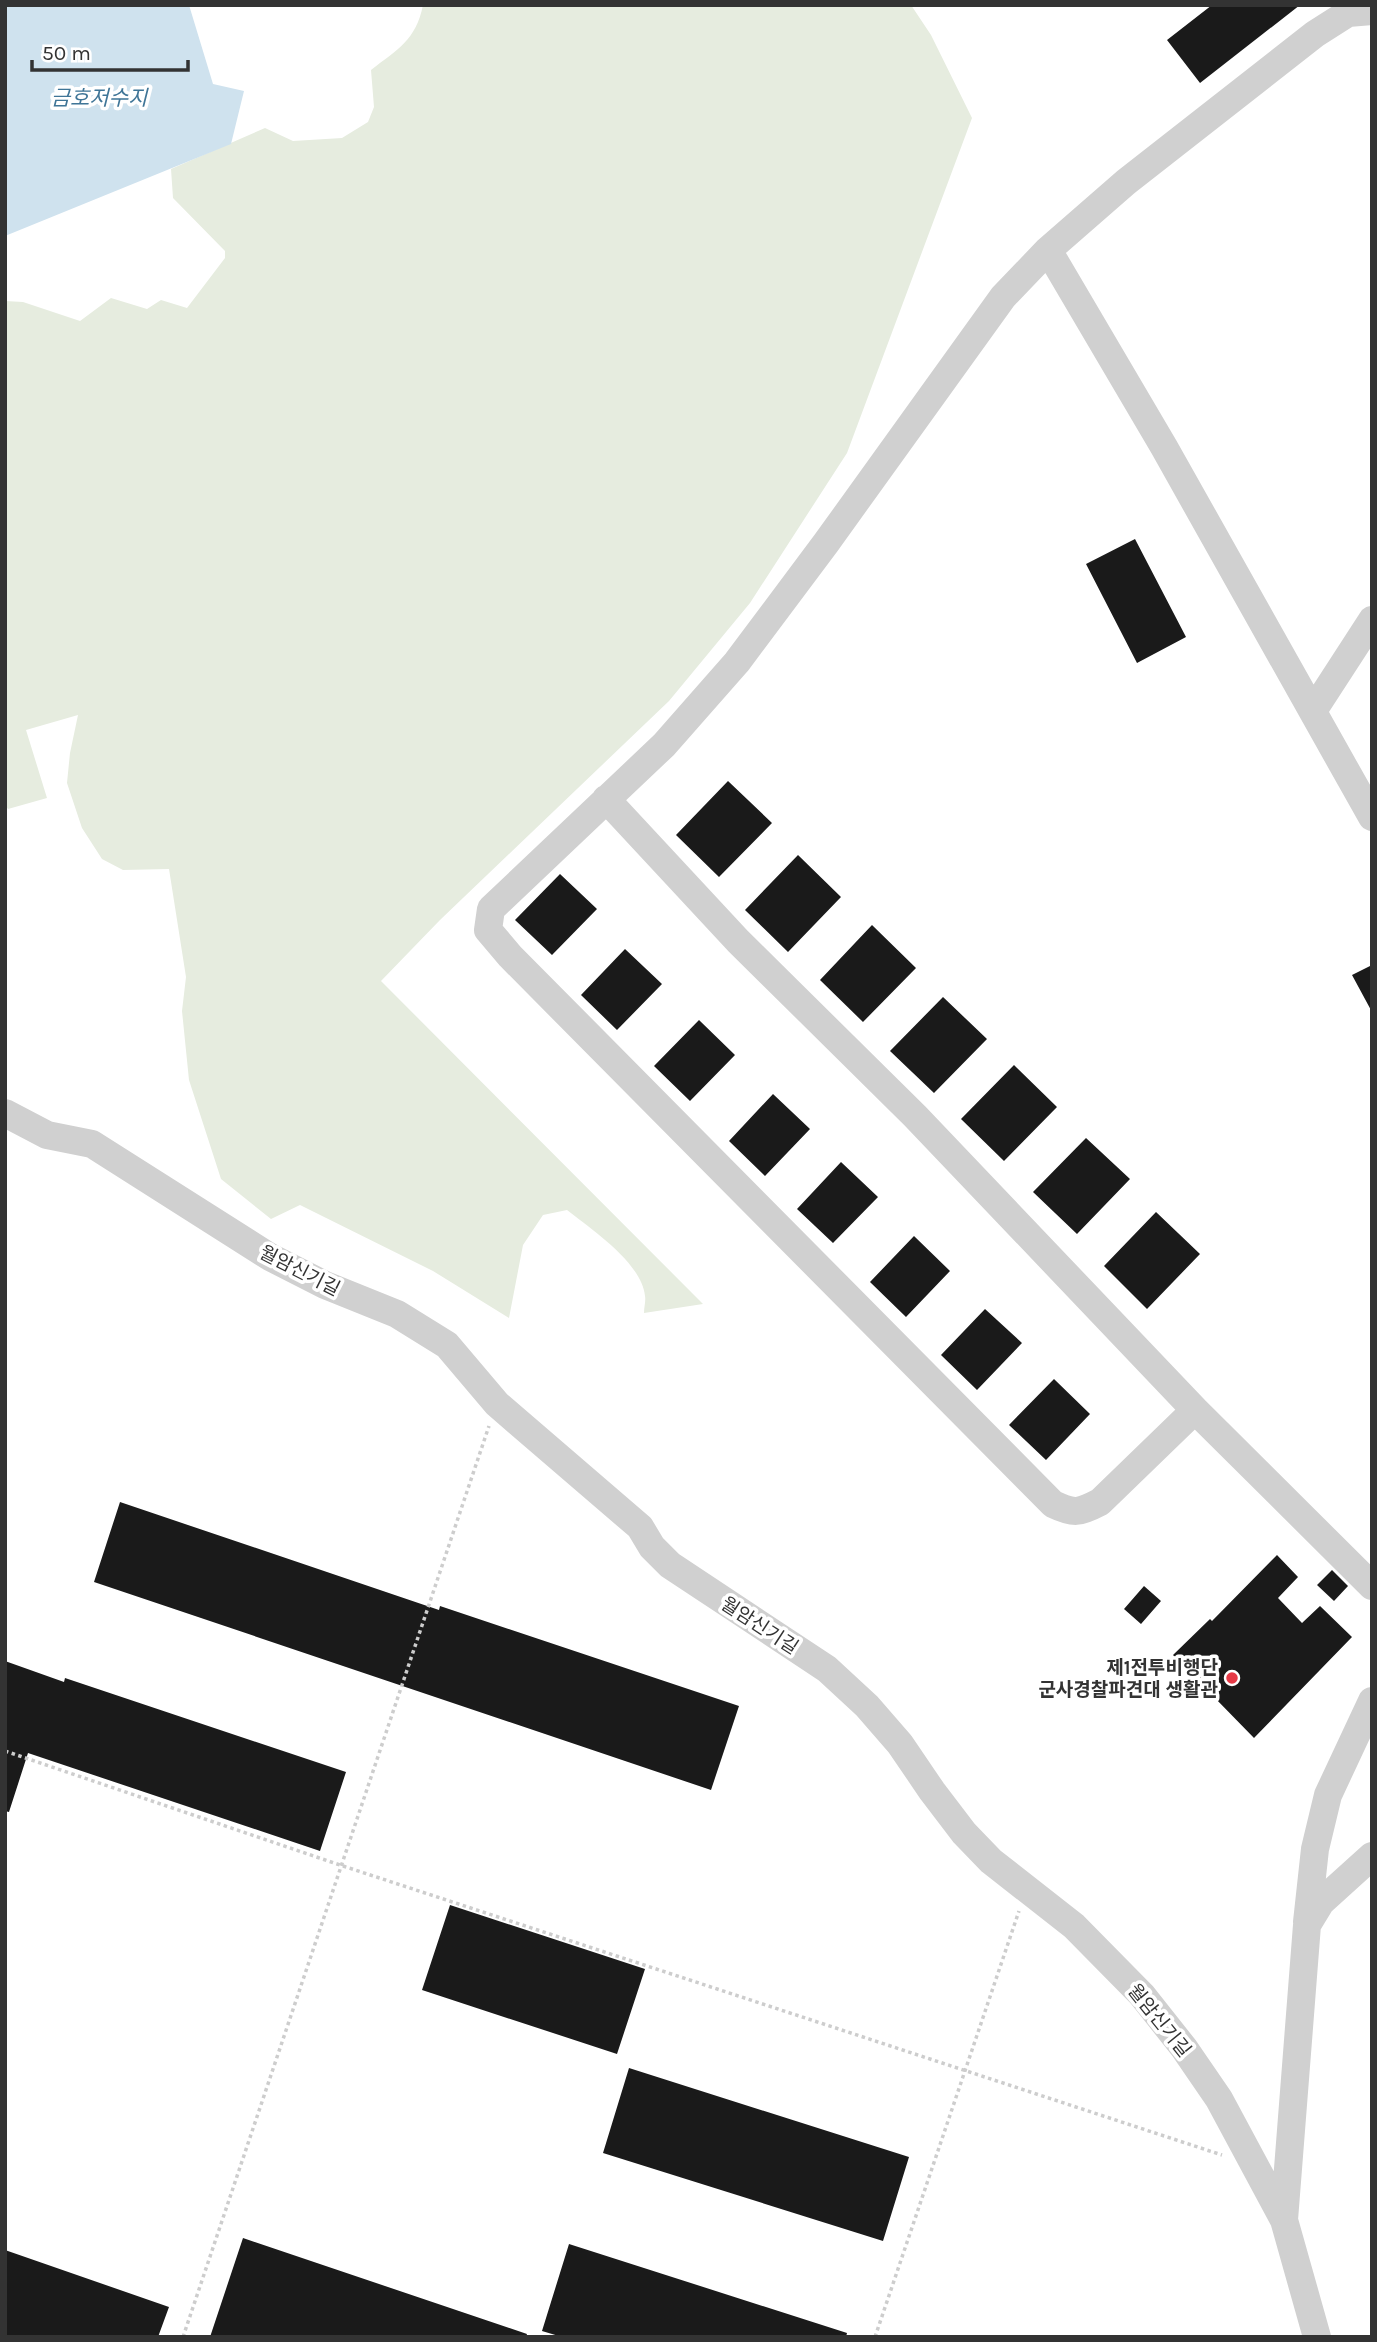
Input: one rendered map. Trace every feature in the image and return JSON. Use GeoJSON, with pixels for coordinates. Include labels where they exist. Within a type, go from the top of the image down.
{"type":"FeatureCollection","features":[{"type":"Feature","properties":{"kind":"street"},"geometry":{"type":"LineString","coordinates":[[1195,1410],[1100,1502],[1087,1509],[1072,1512],[1053,1504],[510,956],[488,930],[491,909],[664,745],[737,662],[1003,297],[1048,250],[1126,182],[1315,33],[1348,13],[1372,11]]}},
{"type":"Feature","properties":{"kind":"street"},"geometry":{"type":"LineString","coordinates":[[1048,250],[1164,447],[1372,817]]}},
{"type":"Feature","properties":{"kind":"street"},"geometry":{"type":"LineString","coordinates":[[1313,712],[1372,620]]}},
{"type":"Feature","properties":{"kind":"street"},"geometry":{"type":"LineString","coordinates":[[606,799],[738,941],[915,1116],[1195,1410],[1372,1586]]}},
{"type":"Feature","properties":{"kind":"street","name":"월암신기길"},"geometry":{"type":"LineString","coordinates":[[5,1113],[47,1135],[92,1144],[270,1257],[325,1285],[397,1314],[447,1345],[497,1404],[640,1527],[652,1547],[670,1565],[827,1669],[867,1706],[900,1744],[964,1833],[991,1861],[1074,1926],[1142,1995],[1184,2048],[1219,2099],[1284,2220],[1317,2337]]}},
{"type":"Feature","properties":{"kind":"street"},"geometry":{"type":"LineString","coordinates":[[1284,2220],[1315,1849],[1328,1795],[1372,1701]]}},
{"type":"Feature","properties":{"kind":"street"},"geometry":{"type":"LineString","coordinates":[[1307,1925],[1321,1902],[1372,1856]]}},
{"type":"Feature","properties":{"kind":"path"},"geometry":{"type":"LineString","coordinates":[[183,2337],[497,1404]]}},
{"type":"Feature","properties":{"kind":"path"},"geometry":{"type":"LineString","coordinates":[[5,1751],[343,1866],[1254,2165]]}},
{"type":"Feature","properties":{"kind":"path"},"geometry":{"type":"LineString","coordinates":[[876,2337],[1027,1888]]}},
{"type":"Feature","properties":{"kind":"shaded area"},"geometry":{"type":"Polygon","coordinates":[[[423,5],[911,5],[931,35],[972,118],[847,453],[750,603],[669,701],[440,920],[381,981],[703,1304],[644,1313],[645,1296],[635,1271],[614,1248],[567,1210],[543,1215],[523,1245],[509,1318],[433,1271],[300,1205],[271,1219],[221,1179],[189,1080],[182,1011],[186,977],[169,869],[123,870],[102,859],[82,828],[67,783],[78,715],[26,730],[47,798],[8,809],[5,805],[5,301],[23,302],[80,321],[111,298],[147,309],[161,300],[187,308],[225,258],[225,251],[173,198],[171,169],[265,128],[293,141],[342,138],[368,122],[374,107],[371,70],[411,35],[423,5]]]}},
{"type":"Feature","properties":{"kind":"water","name":"금호저수지"},"geometry":{"type":"Polygon","coordinates":[[[5,5],[189,5],[213,84],[244,91],[231,144],[5,236],[5,5]]]}},
{"type":"Feature","properties":{"kind":"building"},"geometry":{"type":"Polygon","coordinates":[[[1212,5],[1300,5],[1200,83],[1167,40],[1212,5]]]}},
{"type":"Feature","properties":{"kind":"building"},"geometry":{"type":"Polygon","coordinates":[[[1135,539],[1186,637],[1137,663],[1086,564],[1135,539]]]}},
{"type":"Feature","properties":{"kind":"building"},"geometry":{"type":"Polygon","coordinates":[[[728,781],[772,823],[719,877],[676,835],[728,781]]]}},
{"type":"Feature","properties":{"kind":"building"},"geometry":{"type":"Polygon","coordinates":[[[798,855],[841,897],[788,952],[745,910],[798,855]]]}},
{"type":"Feature","properties":{"kind":"building"},"geometry":{"type":"Polygon","coordinates":[[[560,874],[597,909],[552,955],[515,920],[560,874]]]}},
{"type":"Feature","properties":{"kind":"building"},"geometry":{"type":"Polygon","coordinates":[[[872,925],[916,968],[863,1022],[820,980],[872,925]]]}},
{"type":"Feature","properties":{"kind":"building"},"geometry":{"type":"Polygon","coordinates":[[[625,949],[662,984],[617,1030],[581,995],[625,949]]]}},
{"type":"Feature","properties":{"kind":"building"},"geometry":{"type":"Polygon","coordinates":[[[1372,965],[1372,1012],[1352,975],[1372,965]]]}},
{"type":"Feature","properties":{"kind":"building"},"geometry":{"type":"Polygon","coordinates":[[[943,997],[987,1039],[934,1093],[890,1051],[943,997]]]}},
{"type":"Feature","properties":{"kind":"building"},"geometry":{"type":"Polygon","coordinates":[[[699,1020],[735,1055],[690,1101],[654,1066],[699,1020]]]}},
{"type":"Feature","properties":{"kind":"building"},"geometry":{"type":"Polygon","coordinates":[[[1014,1065],[1057,1107],[1004,1161],[961,1119],[1014,1065]]]}},
{"type":"Feature","properties":{"kind":"building"},"geometry":{"type":"Polygon","coordinates":[[[773,1094],[810,1129],[765,1176],[729,1141],[773,1094]]]}},
{"type":"Feature","properties":{"kind":"building"},"geometry":{"type":"Polygon","coordinates":[[[1086,1138],[1130,1179],[1077,1234],[1033,1192],[1086,1138]]]}},
{"type":"Feature","properties":{"kind":"building"},"geometry":{"type":"Polygon","coordinates":[[[841,1162],[878,1197],[833,1243],[797,1209],[841,1162]]]}},
{"type":"Feature","properties":{"kind":"building"},"geometry":{"type":"Polygon","coordinates":[[[1156,1212],[1200,1254],[1147,1309],[1104,1266],[1156,1212]]]}},
{"type":"Feature","properties":{"kind":"building"},"geometry":{"type":"Polygon","coordinates":[[[914,1236],[950,1271],[906,1317],[870,1282],[914,1236]]]}},
{"type":"Feature","properties":{"kind":"building"},"geometry":{"type":"Polygon","coordinates":[[[985,1309],[1022,1343],[977,1390],[941,1355],[985,1309]]]}},
{"type":"Feature","properties":{"kind":"building"},"geometry":{"type":"Polygon","coordinates":[[[1054,1379],[1090,1414],[1046,1460],[1009,1425],[1054,1379]]]}},
{"type":"Feature","properties":{"kind":"building"},"geometry":{"type":"Polygon","coordinates":[[[120,1502],[439,1610],[440,1606],[739,1706],[711,1790],[94,1582],[120,1502]]]}},
{"type":"Feature","properties":{"kind":"building"},"geometry":{"type":"Polygon","coordinates":[[[1277,1555],[1298,1577],[1278,1598],[1302,1623],[1320,1606],[1352,1637],[1254,1738],[1173,1655],[1210,1619],[1212,1621],[1277,1555]]]}},
{"type":"Feature","properties":{"kind":"building"},"geometry":{"type":"Polygon","coordinates":[[[1332,1570],[1348,1586],[1334,1601],[1317,1585],[1332,1570]]]}},
{"type":"Feature","properties":{"kind":"building"},"geometry":{"type":"Polygon","coordinates":[[[1144,1586],[1161,1601],[1141,1624],[1124,1609],[1144,1586]]]}},
{"type":"Feature","properties":{"kind":"building"},"geometry":{"type":"Polygon","coordinates":[[[5,1661],[64,1682],[65,1678],[346,1772],[320,1851],[28,1753],[9,1812],[5,1811],[5,1661]]]}},
{"type":"Feature","properties":{"kind":"building"},"geometry":{"type":"Polygon","coordinates":[[[450,1905],[645,1969],[617,2054],[422,1990],[450,1905]]]}},
{"type":"Feature","properties":{"kind":"building"},"geometry":{"type":"Polygon","coordinates":[[[629,2068],[909,2157],[883,2241],[603,2153],[629,2068]]]}},
{"type":"Feature","properties":{"kind":"building"},"geometry":{"type":"Polygon","coordinates":[[[243,2238],[527,2334],[526,2337],[210,2337],[243,2238]]]}},
{"type":"Feature","properties":{"kind":"building"},"geometry":{"type":"Polygon","coordinates":[[[569,2244],[847,2333],[846,2337],[562,2337],[542,2331],[569,2244]]]}},
{"type":"Feature","properties":{"kind":"building"},"geometry":{"type":"Polygon","coordinates":[[[5,2250],[169,2307],[158,2337],[5,2337],[5,2250]]]}},
{"type":"Feature","properties":{"kind":"place","name":"제1전투비행단 군사경찰파견대 생활관"},"geometry":{"type":"Point","coordinates":[1232,1678]}}]}
